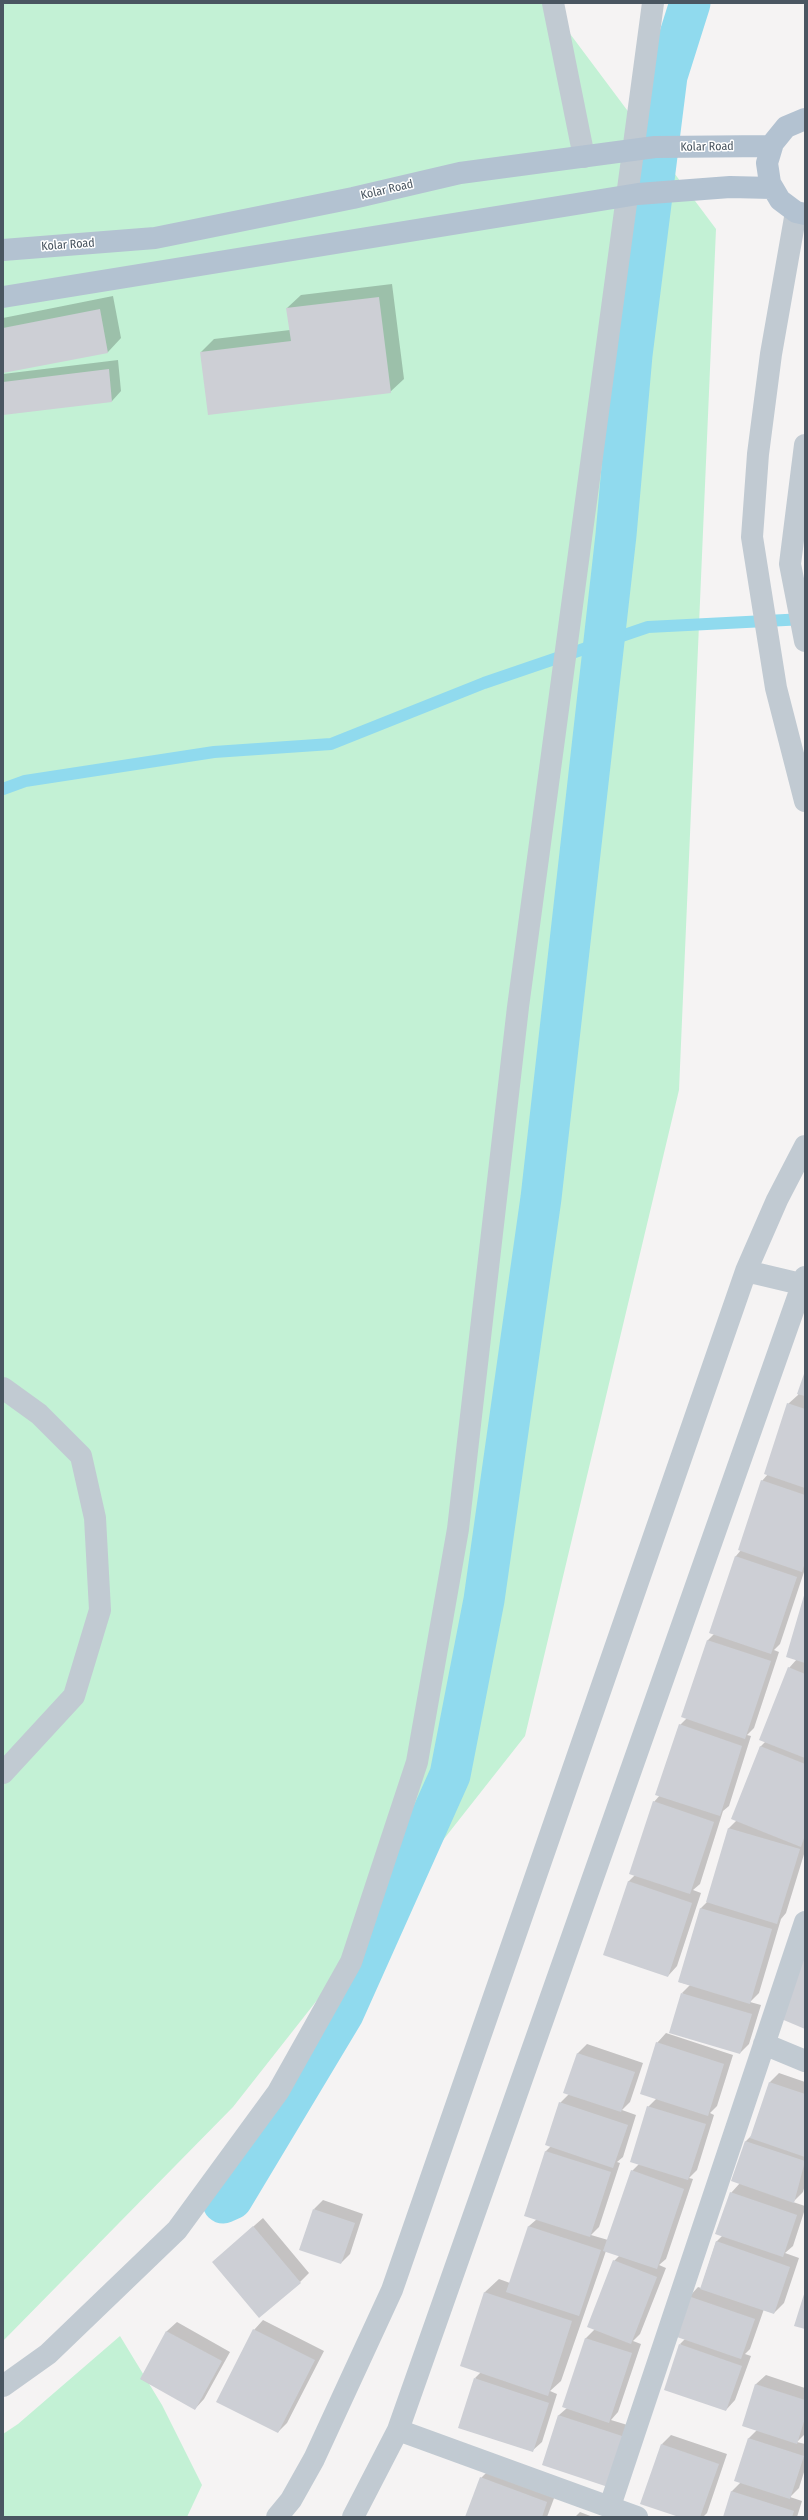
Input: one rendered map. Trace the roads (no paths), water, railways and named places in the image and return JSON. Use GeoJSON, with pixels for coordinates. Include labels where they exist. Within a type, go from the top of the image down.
{"type":"FeatureCollection","features":[{"type":"Feature","properties":{"kind":"main road"},"geometry":{"type":"LineString","coordinates":[[800,213],[780,200],[772,188],[767,163],[772,146],[786,127],[805,119]]}},
{"type":"Feature","properties":{"kind":"main road","name":"Kolar Road"},"geometry":{"type":"LineString","coordinates":[[3,250],[155,238],[353,198],[460,173],[655,147],[772,146]]}},
{"type":"Feature","properties":{"kind":"main road"},"geometry":{"type":"LineString","coordinates":[[3,297],[632,196],[730,188],[772,188]]}},
{"type":"Feature","properties":{"kind":"street"},"geometry":{"type":"LineString","coordinates":[[553,3],[584,157]]}},
{"type":"Feature","properties":{"kind":"street"},"geometry":{"type":"LineString","coordinates":[[3,2386],[48,2354],[177,2230],[278,2092],[351,1962],[417,1762],[458,1529],[518,1007],[632,196],[632,150],[652,3]]}},
{"type":"Feature","properties":{"kind":"street"},"geometry":{"type":"LineString","coordinates":[[800,213],[771,354],[758,454],[752,538],[776,688],[805,801]]}},
{"type":"Feature","properties":{"kind":"street"},"geometry":{"type":"LineString","coordinates":[[804,453],[790,564],[805,641]]}},
{"type":"Feature","properties":{"kind":"street"},"geometry":{"type":"LineString","coordinates":[[277,2517],[291,2500],[314,2459],[392,2290],[746,1271],[777,1200],[805,1146]]}},
{"type":"Feature","properties":{"kind":"street"},"geometry":{"type":"LineString","coordinates":[[353,2517],[398,2430],[804,1282],[746,1271]]}},
{"type":"Feature","properties":{"kind":"street"},"geometry":{"type":"LineString","coordinates":[[3,1388],[40,1414],[81,1456],[95,1518],[100,1610],[74,1696],[3,1773]]}},
{"type":"Feature","properties":{"kind":"street"},"geometry":{"type":"LineString","coordinates":[[610,2506],[805,1922]]}},
{"type":"Feature","properties":{"kind":"street"},"geometry":{"type":"LineString","coordinates":[[764,2044],[805,2061]]}},
{"type":"Feature","properties":{"kind":"street"},"geometry":{"type":"LineString","coordinates":[[398,2430],[637,2517]]}},
{"type":"Feature","properties":{"kind":"waterway"},"geometry":{"type":"LineString","coordinates":[[223,2203],[232,2199],[343,2014],[450,1775],[484,1600],[541,1198],[616,535],[632,355],[667,76],[690,3]]}},
{"type":"Feature","properties":{"kind":"waterway"},"geometry":{"type":"LineString","coordinates":[[3,789],[25,781],[214,752],[331,744],[484,683],[648,627],[805,619]]}}]}
